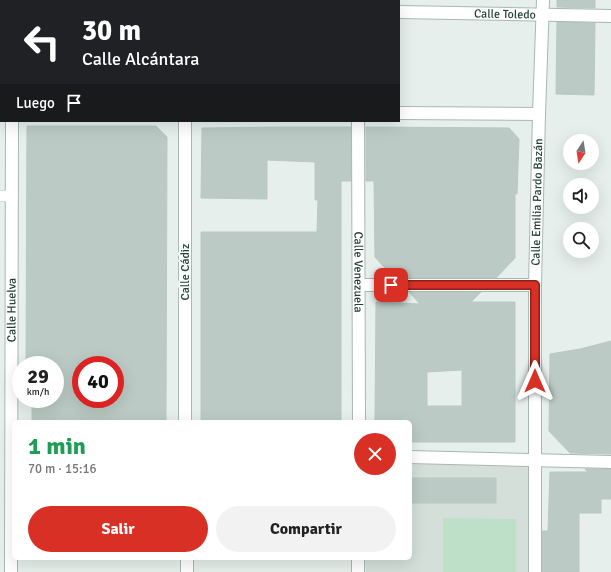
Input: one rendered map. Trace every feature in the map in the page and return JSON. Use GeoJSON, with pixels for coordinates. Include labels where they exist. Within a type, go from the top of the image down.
{"type":"FeatureCollection","features":[{"type":"Feature","properties":{"kind":"street","name":"Calle Emilia Pardo Bazán"},"geometry":{"type":"LineString","coordinates":[[535,572],[535,285],[538,114],[543,0]]}},
{"type":"Feature","properties":{"kind":"street","name":"Calle Toledo"},"geometry":{"type":"LineString","coordinates":[[400,12],[611,16]]}},
{"type":"Feature","properties":{"kind":"street"},"geometry":{"type":"LineString","coordinates":[[400,113],[538,114]]}},
{"type":"Feature","properties":{"kind":"street","name":"Calle Huelva"},"geometry":{"type":"LineString","coordinates":[[11,572],[8,454],[6,196],[12,122]]}},
{"type":"Feature","properties":{"kind":"street","name":"Calle Cádiz"},"geometry":{"type":"LineString","coordinates":[[185,122],[185,420]]}},
{"type":"Feature","properties":{"kind":"street","name":"Calle Venezuela"},"geometry":{"type":"LineString","coordinates":[[358,122],[359,420]]}},
{"type":"Feature","properties":{"kind":"street"},"geometry":{"type":"LineString","coordinates":[[359,285],[535,285]]}},
{"type":"Feature","properties":{"kind":"street"},"geometry":{"type":"LineString","coordinates":[[412,457],[611,462]]}},
{"type":"Feature","properties":{"kind":"street"},"geometry":{"type":"LineString","coordinates":[[187,560],[187,572]]}},
{"type":"Feature","properties":{"kind":"street"},"geometry":{"type":"LineString","coordinates":[[358,560],[358,572]]}},
{"type":"Feature","properties":{"kind":"shaded area"},"geometry":{"type":"Polygon","coordinates":[[[412,457],[536,461],[535,572],[366,572],[365,560],[412,560],[412,457]]]}},
{"type":"Feature","properties":{"kind":"green space"},"geometry":{"type":"Polygon","coordinates":[[[443,518],[516,519],[516,572],[443,572],[443,518]]]}},
{"type":"Feature","properties":{"kind":"building"},"geometry":{"type":"Polygon","coordinates":[[[557,0],[595,0],[595,8],[557,7],[557,0]]]}},
{"type":"Feature","properties":{"kind":"building"},"geometry":{"type":"Polygon","coordinates":[[[557,22],[595,23],[594,95],[556,94],[557,22]]]}},
{"type":"Feature","properties":{"kind":"building"},"geometry":{"type":"Polygon","coordinates":[[[27,126],[156,126],[167,137],[166,420],[32,420],[32,408],[64,408],[64,356],[26,356],[27,126]]]}},
{"type":"Feature","properties":{"kind":"building"},"geometry":{"type":"Polygon","coordinates":[[[351,127],[351,181],[341,181],[341,420],[201,420],[201,232],[317,232],[318,200],[315,200],[315,162],[267,160],[267,199],[201,198],[202,128],[351,127]]]}},
{"type":"Feature","properties":{"kind":"building"},"geometry":{"type":"Polygon","coordinates":[[[366,127],[509,128],[519,139],[517,194],[515,194],[515,258],[496,278],[394,278],[375,257],[374,181],[366,181],[366,127]]]}},
{"type":"Feature","properties":{"kind":"building"},"geometry":{"type":"Polygon","coordinates":[[[409,292],[481,292],[471,302],[515,302],[515,442],[412,442],[412,420],[375,420],[376,302],[420,304],[409,292]],[[462,370],[427,372],[427,406],[462,406],[462,370]]]}},
{"type":"Feature","properties":{"kind":"building"},"geometry":{"type":"Polygon","coordinates":[[[611,341],[611,454],[570,453],[549,431],[550,354],[580,349],[611,341]]]}},
{"type":"Feature","properties":{"kind":"building"},"geometry":{"type":"Polygon","coordinates":[[[585,469],[611,469],[611,499],[601,499],[601,513],[579,513],[579,572],[542,572],[542,531],[548,531],[550,472],[588,472],[585,469]]]}},
{"type":"Feature","properties":{"kind":"building"},"geometry":{"type":"Polygon","coordinates":[[[412,478],[496,478],[496,503],[412,503],[412,478]]]}},
{"type":"Feature","properties":{"kind":"route"},"geometry":{"type":"LineString","coordinates":[[391,285],[535,285],[535,381]]}}]}
